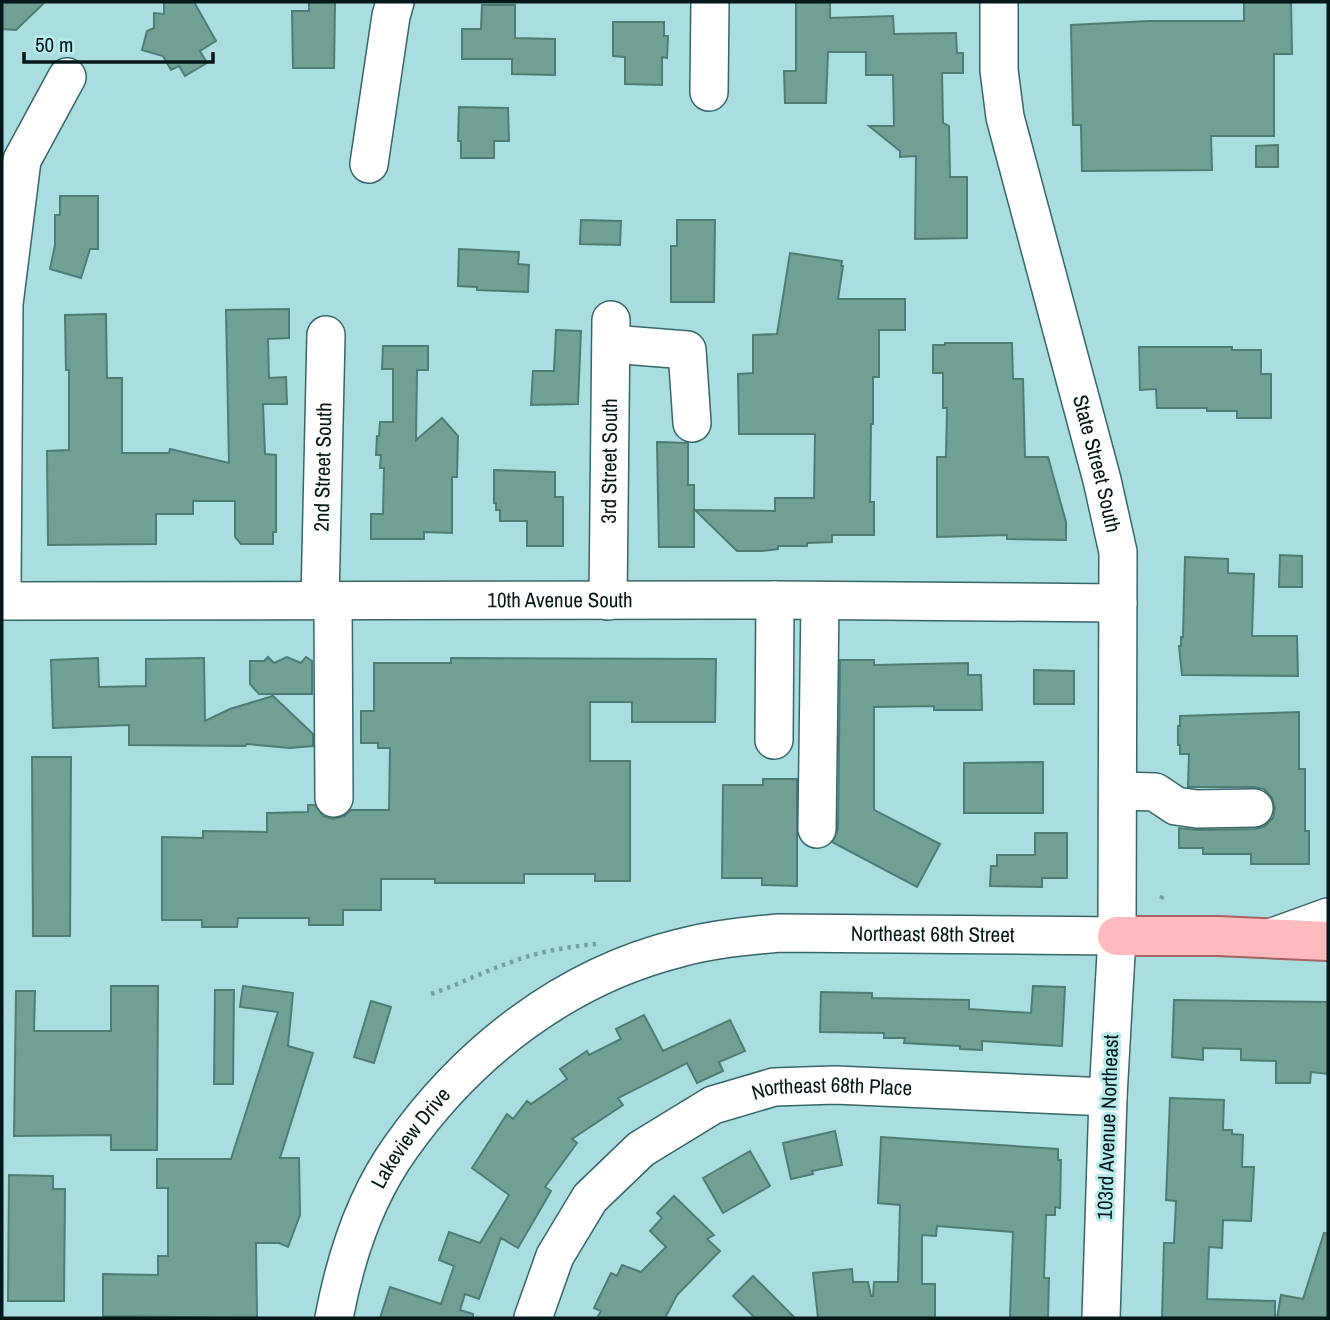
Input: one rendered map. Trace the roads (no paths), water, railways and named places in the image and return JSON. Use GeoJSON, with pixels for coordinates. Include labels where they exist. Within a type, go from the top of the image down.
{"type":"FeatureCollection","features":[{"type":"Feature","properties":{"kind":"main road","name":"Northeast 68th Street"},"geometry":{"type":"LineString","coordinates":[[1117,936],[1328,941]]}},
{"type":"Feature","properties":{"kind":"street"},"geometry":{"type":"LineString","coordinates":[[369,164],[395,2]]}},
{"type":"Feature","properties":{"kind":"street"},"geometry":{"type":"LineString","coordinates":[[709,92],[710,2]]}},
{"type":"Feature","properties":{"kind":"street","name":"State Street South"},"geometry":{"type":"LineString","coordinates":[[999,2],[999,70],[1004,117],[1110,511],[1118,552],[1117,936]]}},
{"type":"Feature","properties":{"kind":"street"},"geometry":{"type":"LineString","coordinates":[[2,588],[4,304],[20,173],[22,160],[66,77]]}},
{"type":"Feature","properties":{"kind":"street","name":"3rd Street South"},"geometry":{"type":"LineString","coordinates":[[608,601],[611,332],[687,350],[692,423]]}},
{"type":"Feature","properties":{"kind":"street","name":"2nd Street South"},"geometry":{"type":"LineString","coordinates":[[326,335],[326,600],[334,797]]}},
{"type":"Feature","properties":{"kind":"street"},"geometry":{"type":"LineString","coordinates":[[774,740],[775,600]]}},
{"type":"Feature","properties":{"kind":"street","name":"10th Avenue South"},"geometry":{"type":"LineString","coordinates":[[2,601],[775,600],[1118,603]]}},
{"type":"Feature","properties":{"kind":"street"},"geometry":{"type":"LineString","coordinates":[[817,828],[820,601]]}},
{"type":"Feature","properties":{"kind":"street"},"geometry":{"type":"LineString","coordinates":[[1119,791],[1155,792],[1176,806],[1197,809],[1254,808]]}},
{"type":"Feature","properties":{"kind":"street"},"geometry":{"type":"LineString","coordinates":[[1269,938],[1328,917]]}},
{"type":"Feature","properties":{"kind":"street","name":"Northeast 68th Street"},"geometry":{"type":"LineString","coordinates":[[551,1003],[593,980],[629,965],[678,948],[730,937],[821,933],[1117,936]]}},
{"type":"Feature","properties":{"kind":"street","name":"103rd Avenue Northeast"},"geometry":{"type":"LineString","coordinates":[[1101,1318],[1108,1097],[1117,936]]}},
{"type":"Feature","properties":{"kind":"street","name":"Lakeview Drive"},"geometry":{"type":"LineString","coordinates":[[334,1318],[352,1245],[370,1202],[400,1148],[460,1075],[516,1026],[551,1003]]}},
{"type":"Feature","properties":{"kind":"street","name":"Northeast 68th Place"},"geometry":{"type":"LineString","coordinates":[[533,1318],[555,1256],[590,1198],[641,1149],[713,1105],[774,1087],[835,1085],[1108,1097]]}}]}
